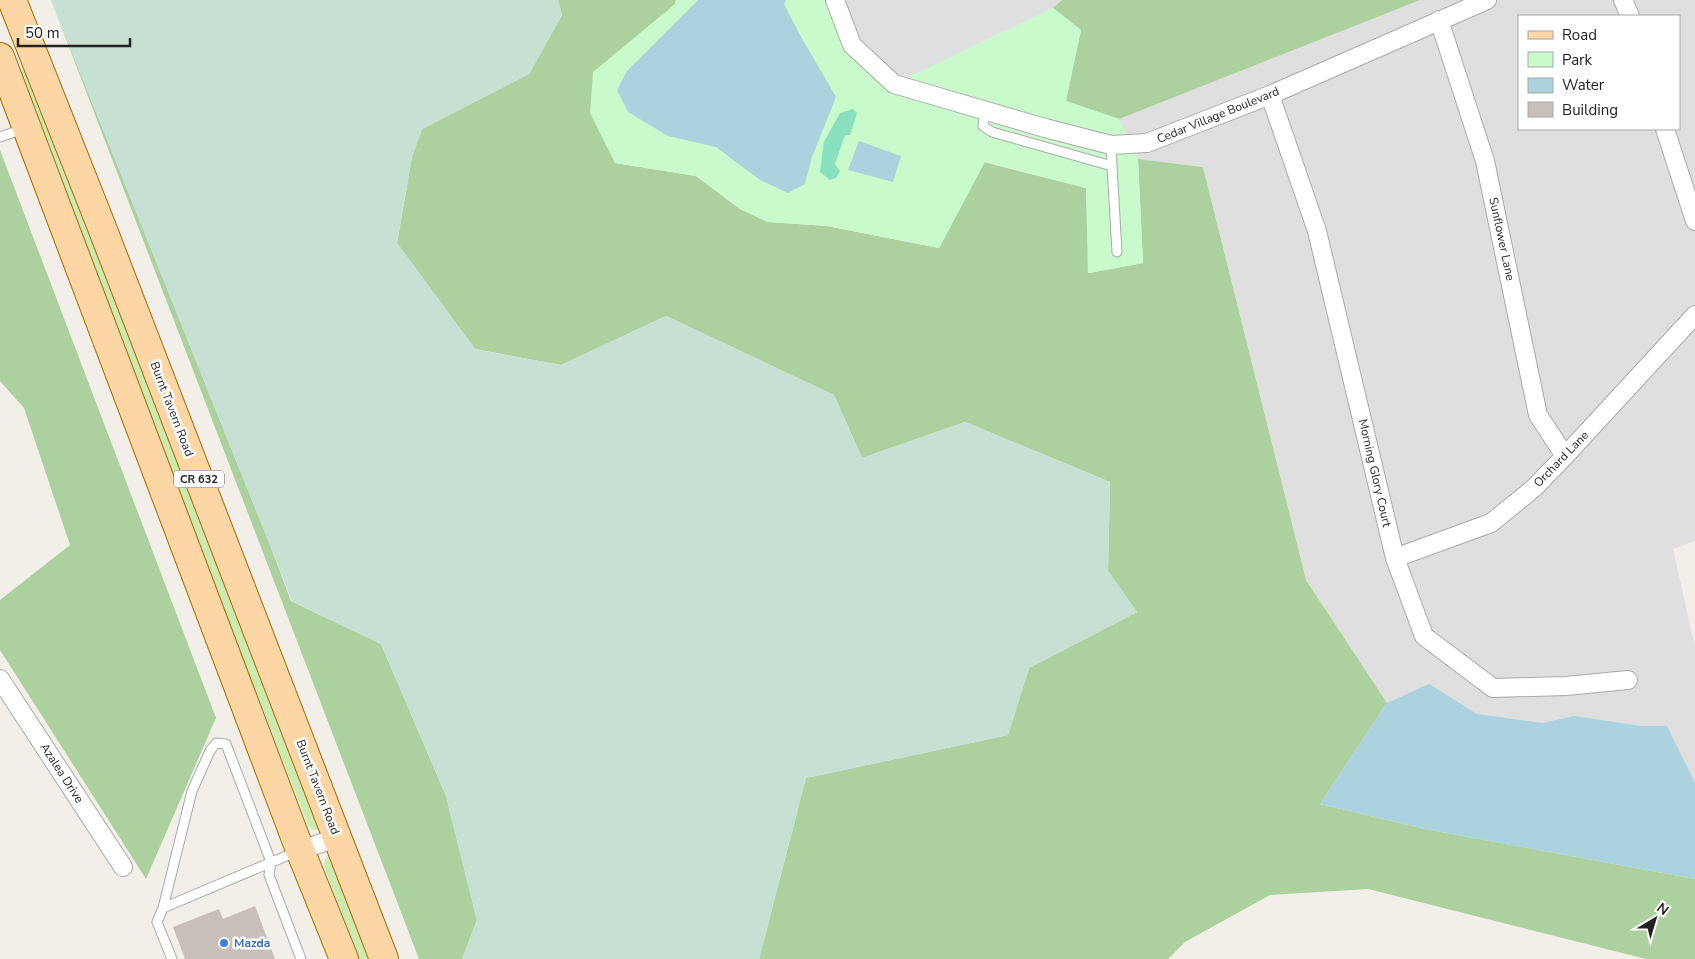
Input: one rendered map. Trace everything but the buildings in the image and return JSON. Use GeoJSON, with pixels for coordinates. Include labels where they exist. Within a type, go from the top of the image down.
{"type":"FeatureCollection","features":[{"type":"Feature","properties":{"kind":"main road","name":"Burnt Tavern Road"},"geometry":{"type":"LineString","coordinates":[[12,0],[108,243],[384,959]]}},
{"type":"Feature","properties":{"kind":"main road","name":"CR 632"},"geometry":{"type":"LineString","coordinates":[[0,57],[300,850],[344,959]]}},
{"type":"Feature","properties":{"kind":"street","name":"Cedar Village Boulevard"},"geometry":{"type":"LineString","coordinates":[[836,0],[852,45],[894,84],[1112,145],[1147,143],[1270,95],[1487,0]]}},
{"type":"Feature","properties":{"kind":"street"},"geometry":{"type":"LineString","coordinates":[[1623,0],[1630,15]]}},
{"type":"Feature","properties":{"kind":"street","name":"Sunflower Lane"},"geometry":{"type":"LineString","coordinates":[[1439,20],[1486,161],[1538,415],[1565,456]]}},
{"type":"Feature","properties":{"kind":"street","name":"Morning Glory Court"},"geometry":{"type":"LineString","coordinates":[[1270,95],[1317,232],[1395,558],[1424,636],[1493,688],[1566,686],[1628,680]]}},
{"type":"Feature","properties":{"kind":"street"},"geometry":{"type":"LineString","coordinates":[[1666,130],[1695,221]]}},
{"type":"Feature","properties":{"kind":"street","name":"Orchard Lane"},"geometry":{"type":"LineString","coordinates":[[1395,558],[1491,523],[1534,488],[1695,315]]}},
{"type":"Feature","properties":{"kind":"street","name":"Azalea Drive"},"geometry":{"type":"LineString","coordinates":[[0,679],[123,867]]}},
{"type":"Feature","properties":{"kind":"street"},"geometry":{"type":"LineString","coordinates":[[300,850],[337,838]]}},
{"type":"Feature","properties":{"kind":"lane"},"geometry":{"type":"LineString","coordinates":[[986,110],[983,126],[992,132],[1112,166]]}},
{"type":"Feature","properties":{"kind":"lane"},"geometry":{"type":"LineString","coordinates":[[0,137],[27,128]]}},
{"type":"Feature","properties":{"kind":"lane"},"geometry":{"type":"LineString","coordinates":[[1112,145],[1117,252]]}},
{"type":"Feature","properties":{"kind":"lane"},"geometry":{"type":"LineString","coordinates":[[172,959],[157,922],[163,908],[192,791],[216,742],[226,744],[271,862],[269,875],[300,959]]}},
{"type":"Feature","properties":{"kind":"lane"},"geometry":{"type":"LineString","coordinates":[[163,908],[300,850]]}},
{"type":"Feature","properties":{"kind":"shaded area"},"geometry":{"type":"Polygon","coordinates":[[[676,0],[1695,0],[1695,541],[1673,549],[1695,647],[1695,879],[1425,829],[1387,703],[1306,580],[1203,167],[1138,159],[675,4],[676,0]]]}},
{"type":"Feature","properties":{"kind":"green space"},"geometry":{"type":"Polygon","coordinates":[[[51,0],[291,601],[381,644],[446,796],[477,920],[462,959],[419,959],[51,0]]]}},
{"type":"Feature","properties":{"kind":"green space"},"geometry":{"type":"Polygon","coordinates":[[[51,0],[558,0],[562,15],[529,74],[422,129],[412,157],[397,243],[475,349],[561,365],[666,316],[834,395],[862,458],[965,422],[1110,482],[1108,571],[1137,612],[1029,668],[1008,735],[806,778],[759,959],[462,959],[477,920],[446,796],[381,644],[292,601],[51,0]]]}},
{"type":"Feature","properties":{"kind":"green space"},"geometry":{"type":"Polygon","coordinates":[[[558,0],[676,0],[615,163],[696,176],[740,209],[768,222],[827,226],[939,248],[984,162],[1086,188],[1089,273],[1143,263],[1138,159],[1203,167],[1306,580],[1387,703],[1320,804],[1425,829],[1695,879],[1695,959],[1646,959],[1368,889],[1270,895],[1185,942],[1168,959],[759,959],[806,778],[1008,735],[1029,668],[1137,612],[1108,571],[1110,482],[965,422],[862,458],[834,395],[666,316],[561,365],[475,349],[397,243],[412,157],[422,129],[529,74],[562,15],[558,0]]]}},
{"type":"Feature","properties":{"kind":"green space"},"geometry":{"type":"Polygon","coordinates":[[[676,0],[835,0],[852,45],[894,84],[1053,8],[1081,30],[1066,101],[1119,119],[1138,159],[1143,263],[1088,273],[1086,188],[985,162],[939,248],[827,226],[768,222],[740,209],[696,176],[615,163],[590,113],[593,72],[675,4],[676,0]]]}},
{"type":"Feature","properties":{"kind":"green space"},"geometry":{"type":"Polygon","coordinates":[[[1062,0],[1420,0],[1119,119],[1066,101],[1081,30],[1053,8],[1062,0]]]}},
{"type":"Feature","properties":{"kind":"green space"},"geometry":{"type":"Polygon","coordinates":[[[20,67],[35,81],[320,829],[318,830],[313,830],[308,825],[37,126],[16,69],[20,67]]]}},
{"type":"Feature","properties":{"kind":"green space"},"geometry":{"type":"Polygon","coordinates":[[[853,109],[857,113],[850,135],[845,135],[835,164],[840,171],[836,178],[830,180],[820,172],[824,142],[840,113],[853,109]]]}},
{"type":"Feature","properties":{"kind":"green space"},"geometry":{"type":"Polygon","coordinates":[[[0,150],[216,718],[146,879],[0,650],[0,600],[70,545],[24,408],[0,381],[0,150]]]}},
{"type":"Feature","properties":{"kind":"green space"},"geometry":{"type":"Polygon","coordinates":[[[331,856],[376,959],[359,959],[324,866],[325,859],[331,856]]]}},
{"type":"Feature","properties":{"kind":"water"},"geometry":{"type":"Polygon","coordinates":[[[698,0],[786,0],[784,4],[836,97],[812,157],[805,184],[788,193],[760,180],[716,147],[668,136],[628,112],[617,90],[627,71],[698,0]]]}},
{"type":"Feature","properties":{"kind":"water"},"geometry":{"type":"Polygon","coordinates":[[[859,141],[901,156],[893,182],[848,170],[859,141]]]}},
{"type":"Feature","properties":{"kind":"water"},"geometry":{"type":"Polygon","coordinates":[[[1429,684],[1477,714],[1543,723],[1574,716],[1641,726],[1667,726],[1695,783],[1695,879],[1425,829],[1320,804],[1387,703],[1429,684]]]}},
{"type":"Feature","properties":{"kind":"place","name":"Mazda"},"geometry":{"type":"Point","coordinates":[224,943]}}]}
